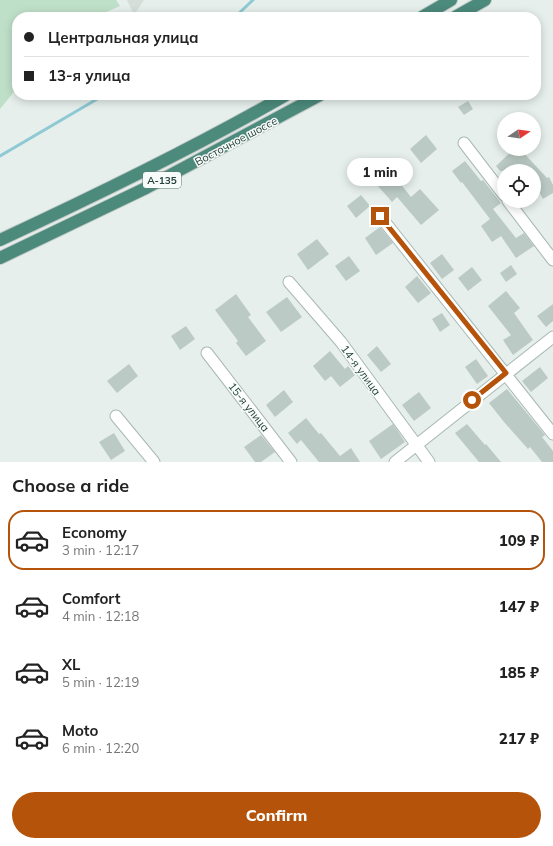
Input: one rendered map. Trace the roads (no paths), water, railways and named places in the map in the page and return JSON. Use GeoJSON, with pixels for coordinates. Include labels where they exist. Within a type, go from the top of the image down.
{"type":"FeatureCollection","features":[{"type":"Feature","properties":{"kind":"highway"},"geometry":{"type":"LineString","coordinates":[[431,12],[451,0]]}},
{"type":"Feature","properties":{"kind":"highway"},"geometry":{"type":"LineString","coordinates":[[464,12],[485,0]]}},
{"type":"Feature","properties":{"kind":"highway","name":"Восточное шоссе"},"geometry":{"type":"LineString","coordinates":[[0,240],[102,192],[248,117],[277,100]]}},
{"type":"Feature","properties":{"kind":"highway","name":"Восточное шоссе"},"geometry":{"type":"LineString","coordinates":[[0,258],[146,188],[311,100]]}},
{"type":"Feature","properties":{"kind":"street"},"geometry":{"type":"LineString","coordinates":[[464,144],[497,186]]}},
{"type":"Feature","properties":{"kind":"street"},"geometry":{"type":"LineString","coordinates":[[513,208],[553,260]]}},
{"type":"Feature","properties":{"kind":"street"},"geometry":{"type":"LineString","coordinates":[[380,216],[553,434]]}},
{"type":"Feature","properties":{"kind":"street","name":"14-я улица"},"geometry":{"type":"LineString","coordinates":[[289,282],[341,342],[429,462]]}},
{"type":"Feature","properties":{"kind":"street"},"geometry":{"type":"LineString","coordinates":[[395,462],[553,337]]}},
{"type":"Feature","properties":{"kind":"street","name":"15-я улица"},"geometry":{"type":"LineString","coordinates":[[207,353],[291,462]]}},
{"type":"Feature","properties":{"kind":"street"},"geometry":{"type":"LineString","coordinates":[[116,416],[154,462]]}},
{"type":"Feature","properties":{"kind":"waterway"},"geometry":{"type":"LineString","coordinates":[[240,12],[253,0]]}},
{"type":"Feature","properties":{"kind":"waterway"},"geometry":{"type":"LineString","coordinates":[[0,156],[95,100]]}}]}
